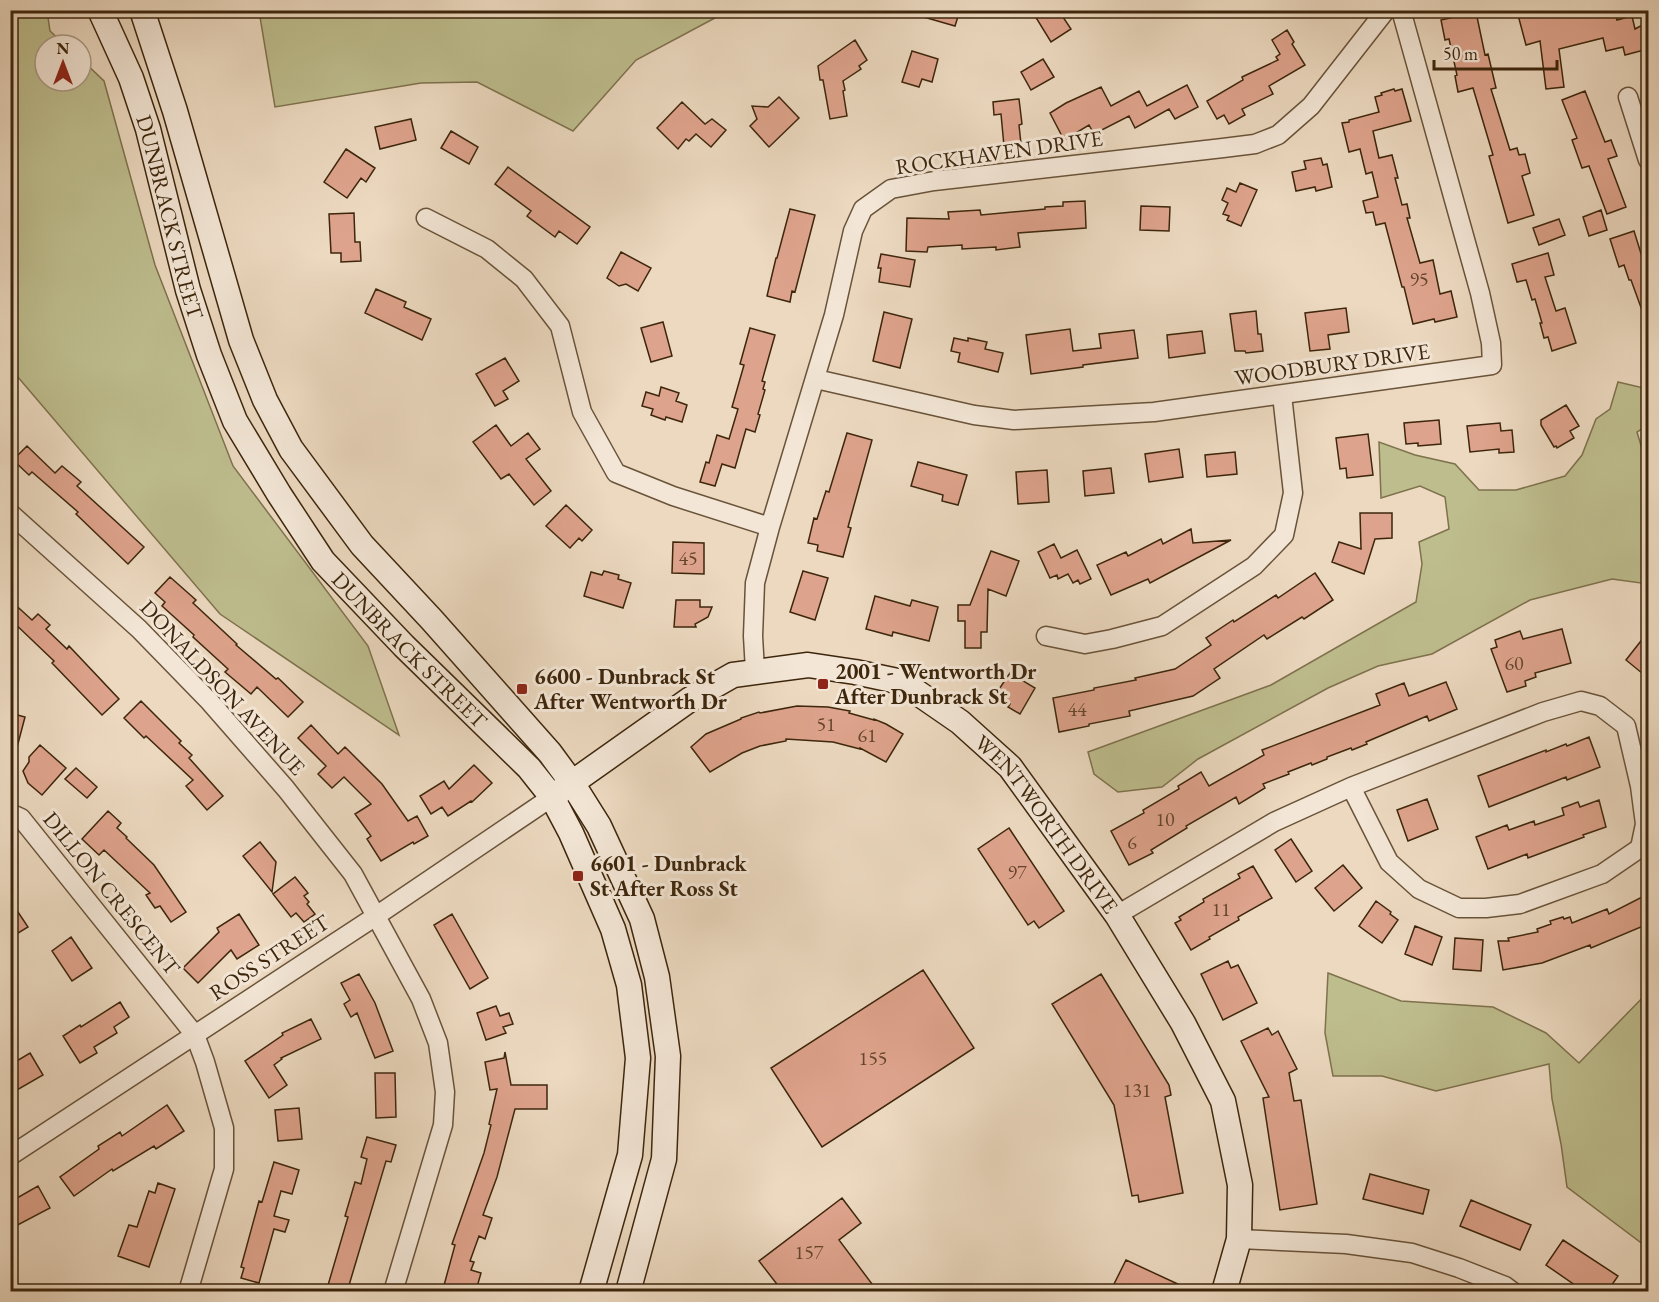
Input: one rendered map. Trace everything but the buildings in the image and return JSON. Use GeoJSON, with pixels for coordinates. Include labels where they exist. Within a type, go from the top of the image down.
{"type":"FeatureCollection","features":[{"type":"Feature","properties":{"kind":"main road","name":"DUNBRACK STREET"},"geometry":{"type":"LineString","coordinates":[[100,10],[131,78],[148,129],[188,290],[209,356],[235,421],[323,561],[404,646],[530,768],[552,797],[572,833],[613,929],[629,985],[638,1058],[630,1155],[591,1292]]}},
{"type":"Feature","properties":{"kind":"main road","name":"DUNBRACK STREET"},"geometry":{"type":"LineString","coordinates":[[142,10],[175,111],[241,340],[265,400],[291,449],[362,545],[550,753],[599,826],[642,919],[657,977],[668,1056],[664,1159],[628,1292]]}},
{"type":"Feature","properties":{"kind":"main road","name":"WENTWORTH DRIVE"},"geometry":{"type":"LineString","coordinates":[[552,797],[689,700],[733,675],[808,665],[855,672],[902,682],[960,722],[1010,767],[1117,915],[1183,1023],[1223,1101],[1240,1185],[1239,1239],[1224,1292]]}},
{"type":"Feature","properties":{"kind":"street","name":"ROCKHAVEN DRIVE"},"geometry":{"type":"LineString","coordinates":[[755,671],[753,636],[755,583],[834,315],[853,231],[863,209],[891,189],[934,181],[1255,144],[1278,135],[1311,106],[1386,10]]}},
{"type":"Feature","properties":{"kind":"street","name":"WOODBURY DRIVE"},"geometry":{"type":"LineString","coordinates":[[816,379],[974,415],[1014,420],[1154,412],[1492,365],[1491,343],[1480,292],[1401,10]]}},
{"type":"Feature","properties":{"kind":"street"},"geometry":{"type":"LineString","coordinates":[[1628,97],[1648,160]]}},
{"type":"Feature","properties":{"kind":"street"},"geometry":{"type":"LineString","coordinates":[[426,218],[487,249],[506,264],[524,279],[560,326],[582,412],[616,473],[673,496],[770,527]]}},
{"type":"Feature","properties":{"kind":"street"},"geometry":{"type":"LineString","coordinates":[[1046,636],[1085,644],[1162,626],[1254,566],[1284,535],[1293,493],[1282,395]]}},
{"type":"Feature","properties":{"kind":"street","name":"DONALDSON AVENUE"},"geometry":{"type":"LineString","coordinates":[[10,513],[139,629],[210,702],[286,789],[353,874],[422,999],[438,1043],[445,1092],[443,1125],[393,1292]]}},
{"type":"Feature","properties":{"kind":"street"},"geometry":{"type":"LineString","coordinates":[[1117,915],[1274,822],[1352,787],[1543,712],[1581,701],[1600,706],[1626,726],[1640,786],[1645,824],[1640,848],[1602,874],[1520,904],[1459,908],[1419,889],[1389,862],[1352,787]]}},
{"type":"Feature","properties":{"kind":"street","name":"ROSS STREET"},"geometry":{"type":"LineString","coordinates":[[10,1156],[376,916],[552,797]]}},
{"type":"Feature","properties":{"kind":"street","name":"DILLON CRESCENT"},"geometry":{"type":"LineString","coordinates":[[10,813],[21,818],[195,1035],[224,1128],[224,1169],[188,1292]]}},
{"type":"Feature","properties":{"kind":"street"},"geometry":{"type":"LineString","coordinates":[[1239,1239],[1346,1244],[1412,1253],[1459,1268],[1505,1286],[1513,1292]]}},
{"type":"Feature","properties":{"kind":"shaded area"},"geometry":{"type":"Polygon","coordinates":[[[259,10],[728,11],[636,60],[573,131],[477,82],[421,83],[275,107],[259,10]]]}},
{"type":"Feature","properties":{"kind":"shaded area"},"geometry":{"type":"Polygon","coordinates":[[[10,11],[47,11],[52,33],[33,33],[33,93],[93,93],[93,70],[104,81],[155,265],[233,466],[368,646],[399,735],[220,614],[11,369],[10,11]]]}},
{"type":"Feature","properties":{"kind":"shaded area"},"geometry":{"type":"Polygon","coordinates":[[[1618,382],[1648,389],[1648,425],[1637,432],[1648,469],[1648,584],[1612,579],[1530,600],[1432,654],[1378,666],[1328,688],[1198,759],[1162,787],[1118,792],[1094,774],[1088,752],[1271,685],[1416,602],[1422,564],[1419,542],[1449,529],[1445,497],[1420,486],[1381,498],[1379,442],[1415,455],[1455,464],[1479,490],[1516,490],[1565,476],[1582,455],[1596,419],[1610,409],[1618,382]]]}},
{"type":"Feature","properties":{"kind":"shaded area"},"geometry":{"type":"Polygon","coordinates":[[[1328,973],[1401,1001],[1493,1007],[1546,1033],[1579,1063],[1648,992],[1648,1248],[1567,1187],[1552,1099],[1549,1064],[1436,1091],[1382,1076],[1333,1076],[1325,1033],[1328,973]]]}},
{"type":"Feature","properties":{"kind":"place","name":"2001 - Wentworth Dr After Dunbrack St"},"geometry":{"type":"Point","coordinates":[823,684]}},
{"type":"Feature","properties":{"kind":"place","name":"6600 - Dunbrack St After Wentworth Dr"},"geometry":{"type":"Point","coordinates":[522,689]}},
{"type":"Feature","properties":{"kind":"place","name":"6601 - Dunbrack St After Ross St"},"geometry":{"type":"Point","coordinates":[578,876]}}]}
